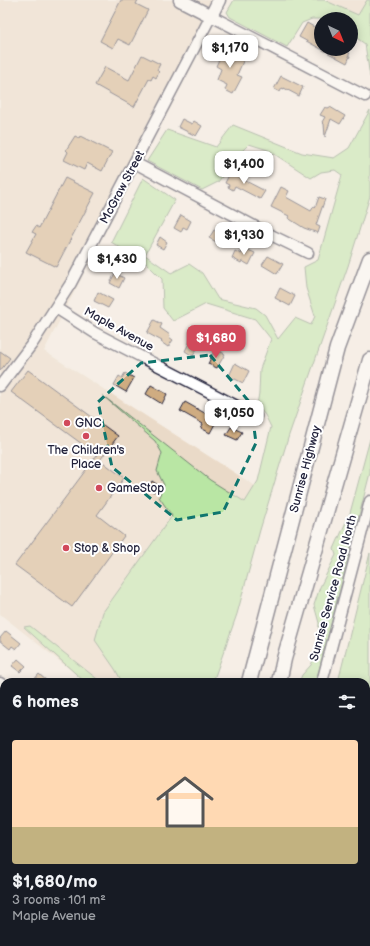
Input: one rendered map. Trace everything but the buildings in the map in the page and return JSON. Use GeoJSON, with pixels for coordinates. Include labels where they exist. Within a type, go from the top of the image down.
{"type":"FeatureCollection","features":[{"type":"Feature","properties":{"kind":"highway","name":"Sunrise Highway"},"geometry":{"type":"LineString","coordinates":[[250,678],[337,348],[370,259]]}},
{"type":"Feature","properties":{"kind":"highway"},"geometry":{"type":"LineString","coordinates":[[280,678],[284,659],[370,360]]}},
{"type":"Feature","properties":{"kind":"main road"},"geometry":{"type":"LineString","coordinates":[[180,0],[211,16]]}},
{"type":"Feature","properties":{"kind":"main road","name":"McGraw Street"},"geometry":{"type":"LineString","coordinates":[[211,16],[219,0]]}},
{"type":"Feature","properties":{"kind":"street"},"geometry":{"type":"LineString","coordinates":[[211,16],[365,96]]}},
{"type":"Feature","properties":{"kind":"street","name":"McGraw Street"},"geometry":{"type":"LineString","coordinates":[[0,386],[32,344],[78,272],[211,16]]}},
{"type":"Feature","properties":{"kind":"street"},"geometry":{"type":"LineString","coordinates":[[135,163],[308,253]]}},
{"type":"Feature","properties":{"kind":"street","name":"Maple Avenue"},"geometry":{"type":"LineString","coordinates":[[56,308],[95,333],[256,416]]}},
{"type":"Feature","properties":{"kind":"street","name":"Sunrise Service Road North"},"geometry":{"type":"LineString","coordinates":[[323,678],[370,501]]}},
{"type":"Feature","properties":{"kind":"highlighted area"},"geometry":{"type":"Polygon","coordinates":[[[210,355],[251,404],[256,443],[223,512],[177,520],[112,467],[98,402],[141,363],[210,355]]]}},
{"type":"Feature","properties":{"kind":"shaded area"},"geometry":{"type":"Polygon","coordinates":[[[0,0],[224,0],[44,351],[265,492],[179,678],[81,678],[0,614],[0,0]]]}},
{"type":"Feature","properties":{"kind":"shaded area"},"geometry":{"type":"Polygon","coordinates":[[[316,0],[370,0],[370,27],[358,21],[358,12],[340,12],[316,0]]]}},
{"type":"Feature","properties":{"kind":"green space"},"geometry":{"type":"Polygon","coordinates":[[[234,0],[324,0],[351,12],[314,12],[314,19],[302,23],[287,47],[230,17],[227,12],[234,0]]]}},
{"type":"Feature","properties":{"kind":"green space"},"geometry":{"type":"Polygon","coordinates":[[[367,0],[370,0],[370,77],[365,44],[358,39],[358,15],[367,0]]]}},
{"type":"Feature","properties":{"kind":"green space"},"geometry":{"type":"Polygon","coordinates":[[[370,110],[370,196],[348,266],[289,435],[260,530],[237,614],[214,678],[120,678],[95,640],[103,612],[172,516],[159,497],[164,485],[157,471],[162,453],[155,441],[102,395],[210,480],[245,502],[258,481],[271,427],[265,415],[257,405],[260,369],[271,339],[255,319],[206,304],[173,321],[163,308],[162,279],[147,264],[111,242],[143,178],[175,200],[145,255],[171,273],[189,264],[202,273],[218,299],[256,308],[265,315],[278,339],[295,318],[311,325],[315,316],[306,288],[304,267],[318,260],[342,175],[335,170],[321,172],[311,178],[268,150],[249,144],[238,155],[218,182],[202,190],[147,161],[167,130],[216,147],[233,125],[302,153],[334,158],[349,148],[370,110]]]}},
{"type":"Feature","properties":{"kind":"green space"},"geometry":{"type":"Polygon","coordinates":[[[370,439],[370,473],[317,678],[301,678],[311,665],[317,652],[319,623],[314,605],[320,587],[336,555],[334,549],[350,513],[370,439]]]}},
{"type":"Feature","properties":{"kind":"green space"},"geometry":{"type":"Polygon","coordinates":[[[370,553],[370,678],[339,678],[370,553]]]}},
{"type":"Feature","properties":{"kind":"green space"},"geometry":{"type":"Polygon","coordinates":[[[30,626],[96,678],[81,678],[24,627],[30,626]]]}},
{"type":"Feature","properties":{"kind":"place","name":"GNC"},"geometry":{"type":"Point","coordinates":[67,423]}},
{"type":"Feature","properties":{"kind":"place","name":"The Children's Place"},"geometry":{"type":"Point","coordinates":[86,436]}},
{"type":"Feature","properties":{"kind":"place","name":"GameStop"},"geometry":{"type":"Point","coordinates":[99,488]}},
{"type":"Feature","properties":{"kind":"place","name":"Stop & Shop"},"geometry":{"type":"Point","coordinates":[66,548]}}]}
